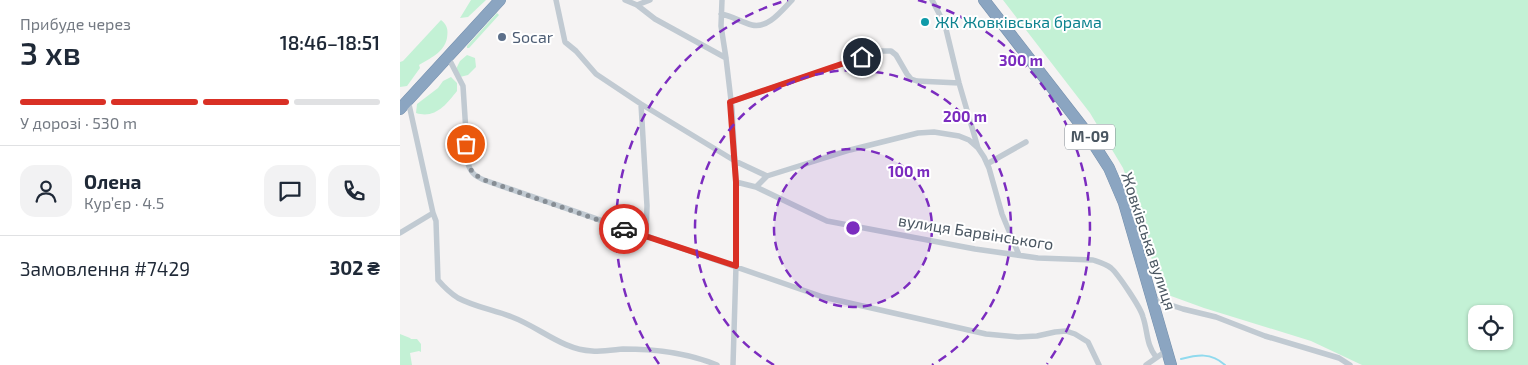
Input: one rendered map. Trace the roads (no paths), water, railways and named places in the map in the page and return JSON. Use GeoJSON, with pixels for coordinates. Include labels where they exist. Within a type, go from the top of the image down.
{"type":"FeatureCollection","features":[{"type":"Feature","properties":{"kind":"highway"},"geometry":{"type":"LineString","coordinates":[[400,108],[500,0]]}},
{"type":"Feature","properties":{"kind":"highway","name":"Жовківська вулиця"},"geometry":{"type":"LineString","coordinates":[[984,0],[1101,153],[1124,203],[1152,298],[1161,354]]}},
{"type":"Feature","properties":{"kind":"highway","name":"М-09"},"geometry":{"type":"LineString","coordinates":[[1161,354],[1171,365]]}},
{"type":"Feature","properties":{"kind":"street"},"geometry":{"type":"LineString","coordinates":[[556,0],[565,42],[576,51],[596,74],[641,104],[735,161],[767,176]]}},
{"type":"Feature","properties":{"kind":"street"},"geometry":{"type":"LineString","coordinates":[[626,0],[637,5],[655,19],[726,58]]}},
{"type":"Feature","properties":{"kind":"street"},"geometry":{"type":"LineString","coordinates":[[637,5],[650,0]]}},
{"type":"Feature","properties":{"kind":"street"},"geometry":{"type":"LineString","coordinates":[[722,0],[720,26],[726,58],[736,182],[733,365]]}},
{"type":"Feature","properties":{"kind":"street"},"geometry":{"type":"LineString","coordinates":[[721,14],[760,26],[768,23],[792,0]]}},
{"type":"Feature","properties":{"kind":"street"},"geometry":{"type":"LineString","coordinates":[[932,0],[945,25],[959,83],[978,148],[987,164],[1002,214],[1019,255]]}},
{"type":"Feature","properties":{"kind":"street"},"geometry":{"type":"LineString","coordinates":[[730,102],[881,51],[891,51],[911,79],[959,83]]}},
{"type":"Feature","properties":{"kind":"street"},"geometry":{"type":"LineString","coordinates":[[448,57],[463,86],[468,164],[470,171],[475,176],[823,297],[986,334],[1018,337],[1066,331],[1088,342],[1099,365]]}},
{"type":"Feature","properties":{"kind":"street"},"geometry":{"type":"LineString","coordinates":[[408,100],[436,220],[438,280],[447,290],[477,306],[511,316],[571,347],[592,351],[655,350],[717,365]]}},
{"type":"Feature","properties":{"kind":"street"},"geometry":{"type":"LineString","coordinates":[[641,104],[647,206],[646,237]]}},
{"type":"Feature","properties":{"kind":"street"},"geometry":{"type":"LineString","coordinates":[[756,187],[767,176],[850,150],[918,133],[934,132],[959,136],[970,140],[978,148]]}},
{"type":"Feature","properties":{"kind":"street"},"geometry":{"type":"LineString","coordinates":[[987,164],[1026,142]]}},
{"type":"Feature","properties":{"kind":"street","name":"вулиця Барвінського"},"geometry":{"type":"LineString","coordinates":[[736,182],[756,187],[827,221],[975,249],[1038,258],[1093,260],[1110,267],[1119,277],[1143,314],[1150,348],[1161,354]]}},
{"type":"Feature","properties":{"kind":"street"},"geometry":{"type":"LineString","coordinates":[[400,233],[433,213]]}},
{"type":"Feature","properties":{"kind":"street"},"geometry":{"type":"LineString","coordinates":[[1152,298],[1183,309],[1216,316],[1265,336],[1339,358],[1350,365]]}},
{"type":"Feature","properties":{"kind":"street"},"geometry":{"type":"LineString","coordinates":[[1146,365],[1161,354]]}},
{"type":"Feature","properties":{"kind":"waterway"},"geometry":{"type":"LineString","coordinates":[[1181,359],[1209,356],[1225,365]]}},
{"type":"Feature","properties":{"kind":"place","name":"ЖК Жовківська брама"},"geometry":{"type":"Point","coordinates":[925,22]}},
{"type":"Feature","properties":{"kind":"place","name":"Socar"},"geometry":{"type":"Point","coordinates":[502,37]}}]}
